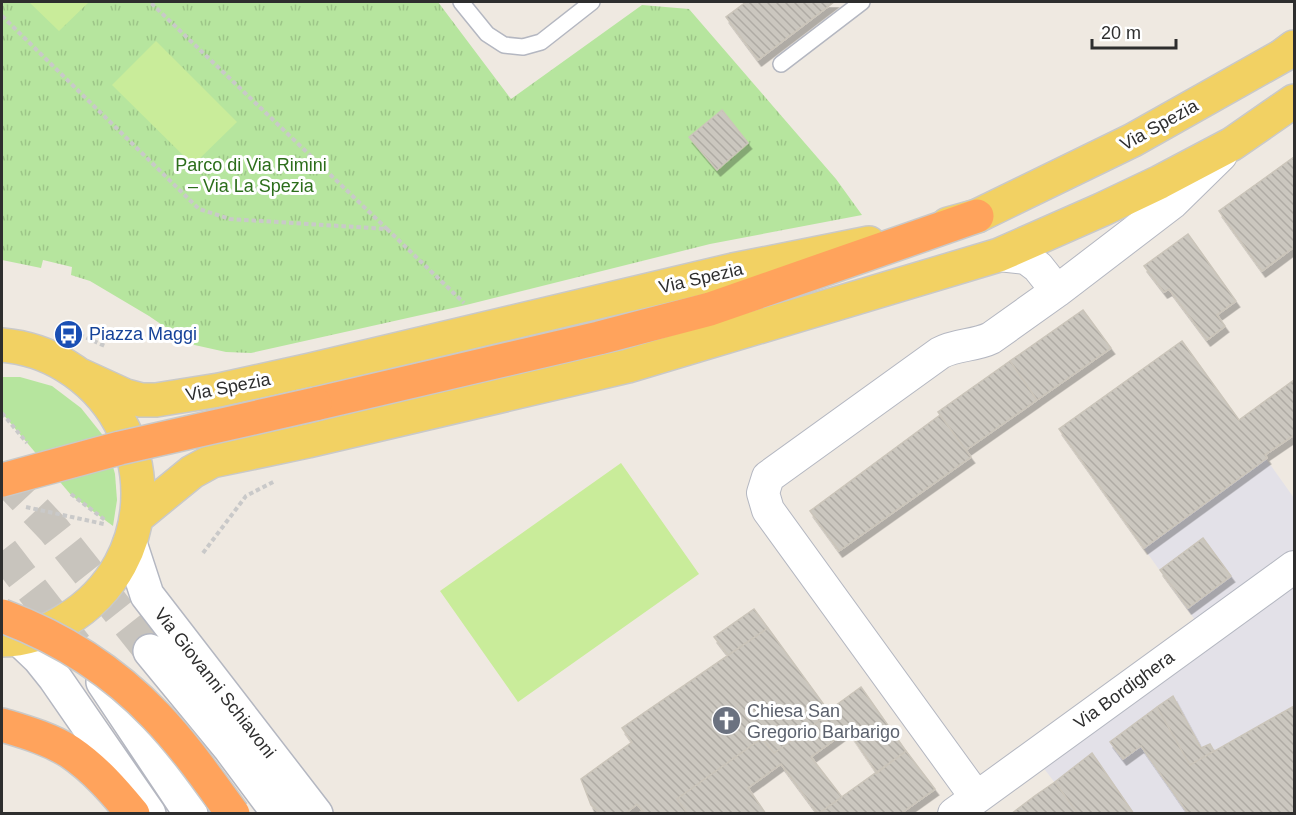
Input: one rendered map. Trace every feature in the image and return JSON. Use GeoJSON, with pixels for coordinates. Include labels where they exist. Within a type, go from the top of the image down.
{"type":"FeatureCollection","features":[{"type":"Feature","properties":{"kind":"highway"},"geometry":{"type":"LineString","coordinates":[[2,480],[120,448],[599,338],[710,309],[977,216]]}},
{"type":"Feature","properties":{"kind":"highway"},"geometry":{"type":"LineString","coordinates":[[7,632],[51,637],[97,665],[127,689],[173,735],[233,813]]}},
{"type":"Feature","properties":{"kind":"highway"},"geometry":{"type":"LineString","coordinates":[[2,726],[29,734],[69,751],[104,780],[133,813]]}},
{"type":"Feature","properties":{"kind":"main road","name":"Via Spezia"},"geometry":{"type":"LineString","coordinates":[[78,374],[126,396],[141,400],[156,400],[219,390],[733,270],[891,238],[977,216],[1133,140],[1282,56],[1294,46]]}},
{"type":"Feature","properties":{"kind":"main road"},"geometry":{"type":"LineString","coordinates":[[127,529],[192,472],[212,461],[308,441],[628,366],[999,255],[1160,182],[1232,144],[1294,101]]}},
{"type":"Feature","properties":{"kind":"main road"},"geometry":{"type":"LineString","coordinates":[[2,345],[26,349],[60,362],[90,384],[114,411],[130,444],[136,462],[138,481],[118,569],[96,598],[82,610],[50,628],[7,632]]}},
{"type":"Feature","properties":{"kind":"main road","name":"Via Giovanni Schiavoni"},"geometry":{"type":"LineString","coordinates":[[127,529],[147,595],[316,813]]}},
{"type":"Feature","properties":{"kind":"main road"},"geometry":{"type":"LineString","coordinates":[[7,632],[39,658],[55,678],[149,813]]}},
{"type":"Feature","properties":{"kind":"main road"},"geometry":{"type":"LineString","coordinates":[[150,651],[229,747],[279,813]]}},
{"type":"Feature","properties":{"kind":"main road"},"geometry":{"type":"LineString","coordinates":[[104,682],[191,813]]}},
{"type":"Feature","properties":{"kind":"street"},"geometry":{"type":"LineString","coordinates":[[965,805],[768,510],[763,493],[768,477],[940,353],[950,348],[981,343],[991,338],[1057,291],[1172,203],[1232,144]]}},
{"type":"Feature","properties":{"kind":"street"},"geometry":{"type":"LineString","coordinates":[[999,255],[1026,258],[1038,267],[1057,291]]}},
{"type":"Feature","properties":{"kind":"street","name":"Via Bordighera"},"geometry":{"type":"LineString","coordinates":[[965,805],[1294,567]]}},
{"type":"Feature","properties":{"kind":"lane"},"geometry":{"type":"LineString","coordinates":[[461,2],[487,34],[504,45],[523,47],[541,42],[592,2]]}},
{"type":"Feature","properties":{"kind":"lane"},"geometry":{"type":"LineString","coordinates":[[781,64],[862,2]]}},
{"type":"Feature","properties":{"kind":"path"},"geometry":{"type":"LineString","coordinates":[[150,2],[470,308]]}},
{"type":"Feature","properties":{"kind":"path"},"geometry":{"type":"LineString","coordinates":[[2,16],[199,208],[231,219],[387,229]]}},
{"type":"Feature","properties":{"kind":"path"},"geometry":{"type":"LineString","coordinates":[[26,507],[127,529]]}},
{"type":"Feature","properties":{"kind":"shaded area"},"geometry":{"type":"Polygon","coordinates":[[[1182,341],[1294,498],[1294,813],[1078,813],[1039,762],[1210,641],[1059,429],[1182,341]]]}},
{"type":"Feature","properties":{"kind":"green space","name":"Parco di Via Rimini – Via La Spezia"},"geometry":{"type":"Polygon","coordinates":[[[2,2],[438,2],[511,99],[642,5],[689,9],[836,179],[862,215],[710,244],[466,305],[251,353],[226,352],[190,344],[149,316],[90,281],[71,275],[72,267],[43,260],[41,268],[2,260],[2,2]]]}},
{"type":"Feature","properties":{"kind":"green space"},"geometry":{"type":"Polygon","coordinates":[[[29,2],[89,2],[59,31],[29,2]]]}},
{"type":"Feature","properties":{"kind":"green space"},"geometry":{"type":"Polygon","coordinates":[[[156,41],[237,122],[193,165],[112,85],[156,41]]]}},
{"type":"Feature","properties":{"kind":"green space"},"geometry":{"type":"Polygon","coordinates":[[[2,377],[20,377],[52,386],[81,408],[105,438],[115,474],[117,500],[113,526],[71,495],[2,413],[2,377]]]}},
{"type":"Feature","properties":{"kind":"green space"},"geometry":{"type":"Polygon","coordinates":[[[621,463],[699,574],[518,702],[440,591],[621,463]]]}},
{"type":"Feature","properties":{"kind":"building"},"geometry":{"type":"Polygon","coordinates":[[[746,2],[834,2],[758,60],[726,17],[746,2]]]}},
{"type":"Feature","properties":{"kind":"building"},"geometry":{"type":"Polygon","coordinates":[[[722,110],[748,143],[717,170],[689,137],[722,110]]]}},
{"type":"Feature","properties":{"kind":"building"},"geometry":{"type":"Polygon","coordinates":[[[1294,157],[1294,247],[1262,271],[1219,211],[1294,157]]]}},
{"type":"Feature","properties":{"kind":"building"},"geometry":{"type":"Polygon","coordinates":[[[1188,234],[1236,301],[1217,315],[1225,326],[1207,340],[1169,289],[1164,292],[1144,266],[1188,234]]]}},
{"type":"Feature","properties":{"kind":"building"},"geometry":{"type":"Polygon","coordinates":[[[1083,310],[1111,348],[1037,400],[1010,361],[1083,310]]]}},
{"type":"Feature","properties":{"kind":"building"},"geometry":{"type":"Polygon","coordinates":[[[63,322],[77,328],[75,334],[61,328],[63,322]]]}},
{"type":"Feature","properties":{"kind":"building"},"geometry":{"type":"Polygon","coordinates":[[[1182,341],[1239,420],[1294,380],[1294,435],[1265,455],[1267,458],[1144,548],[1059,429],[1182,341]]]}},
{"type":"Feature","properties":{"kind":"building"},"geometry":{"type":"Polygon","coordinates":[[[1010,361],[1037,400],[966,450],[938,412],[1010,361]]]}},
{"type":"Feature","properties":{"kind":"building"},"geometry":{"type":"Polygon","coordinates":[[[940,415],[971,457],[839,551],[810,511],[940,415]]]}},
{"type":"Feature","properties":{"kind":"building"},"geometry":{"type":"Polygon","coordinates":[[[1203,538],[1231,576],[1188,608],[1160,570],[1203,538]]]}},
{"type":"Feature","properties":{"kind":"building"},"geometry":{"type":"Polygon","coordinates":[[[754,609],[768,628],[728,655],[714,637],[754,609]]]}},
{"type":"Feature","properties":{"kind":"building","name":"Chiesa San Gregorio Barbarigo"},"geometry":{"type":"Polygon","coordinates":[[[768,628],[830,713],[774,753],[762,738],[677,799],[688,814],[645,814],[637,804],[625,814],[601,814],[591,805],[581,779],[632,742],[622,728],[768,628]]]}},
{"type":"Feature","properties":{"kind":"building"},"geometry":{"type":"Polygon","coordinates":[[[861,687],[906,751],[877,773],[848,730],[811,757],[842,797],[818,814],[781,764],[748,788],[766,814],[688,814],[677,799],[762,738],[774,753],[830,713],[828,711],[861,687]]]}},
{"type":"Feature","properties":{"kind":"building"},"geometry":{"type":"Polygon","coordinates":[[[1173,696],[1201,748],[1210,744],[1214,751],[1190,765],[1157,707],[1173,696]]]}},
{"type":"Feature","properties":{"kind":"building"},"geometry":{"type":"Polygon","coordinates":[[[1294,706],[1294,814],[1185,814],[1187,812],[1141,746],[1123,759],[1110,742],[1157,707],[1190,765],[1294,706]]]}},
{"type":"Feature","properties":{"kind":"building"},"geometry":{"type":"Polygon","coordinates":[[[906,751],[935,789],[900,814],[818,814],[906,751]]]}},
{"type":"Feature","properties":{"kind":"building"},"geometry":{"type":"Polygon","coordinates":[[[1092,753],[1134,814],[1078,814],[1055,782],[1092,753]]]}},
{"type":"Feature","properties":{"kind":"building"},"geometry":{"type":"Polygon","coordinates":[[[1055,782],[1078,814],[1011,814],[1036,795],[1055,782]]]}},
{"type":"Feature","properties":{"kind":"tunnel"},"geometry":{"type":"LineString","coordinates":[[2,475],[54,530],[150,651]]}},
{"type":"Feature","properties":{"kind":"tunnel"},"geometry":{"type":"LineString","coordinates":[[2,551],[76,646]]}},
{"type":"Feature","properties":{"kind":"place","name":"Piazza Maggi"},"geometry":{"type":"Point","coordinates":[68,334]}},
{"type":"Feature","properties":{"kind":"place","name":"Chiesa San Gregorio Barbarigo"},"geometry":{"type":"Point","coordinates":[726,721]}}]}
